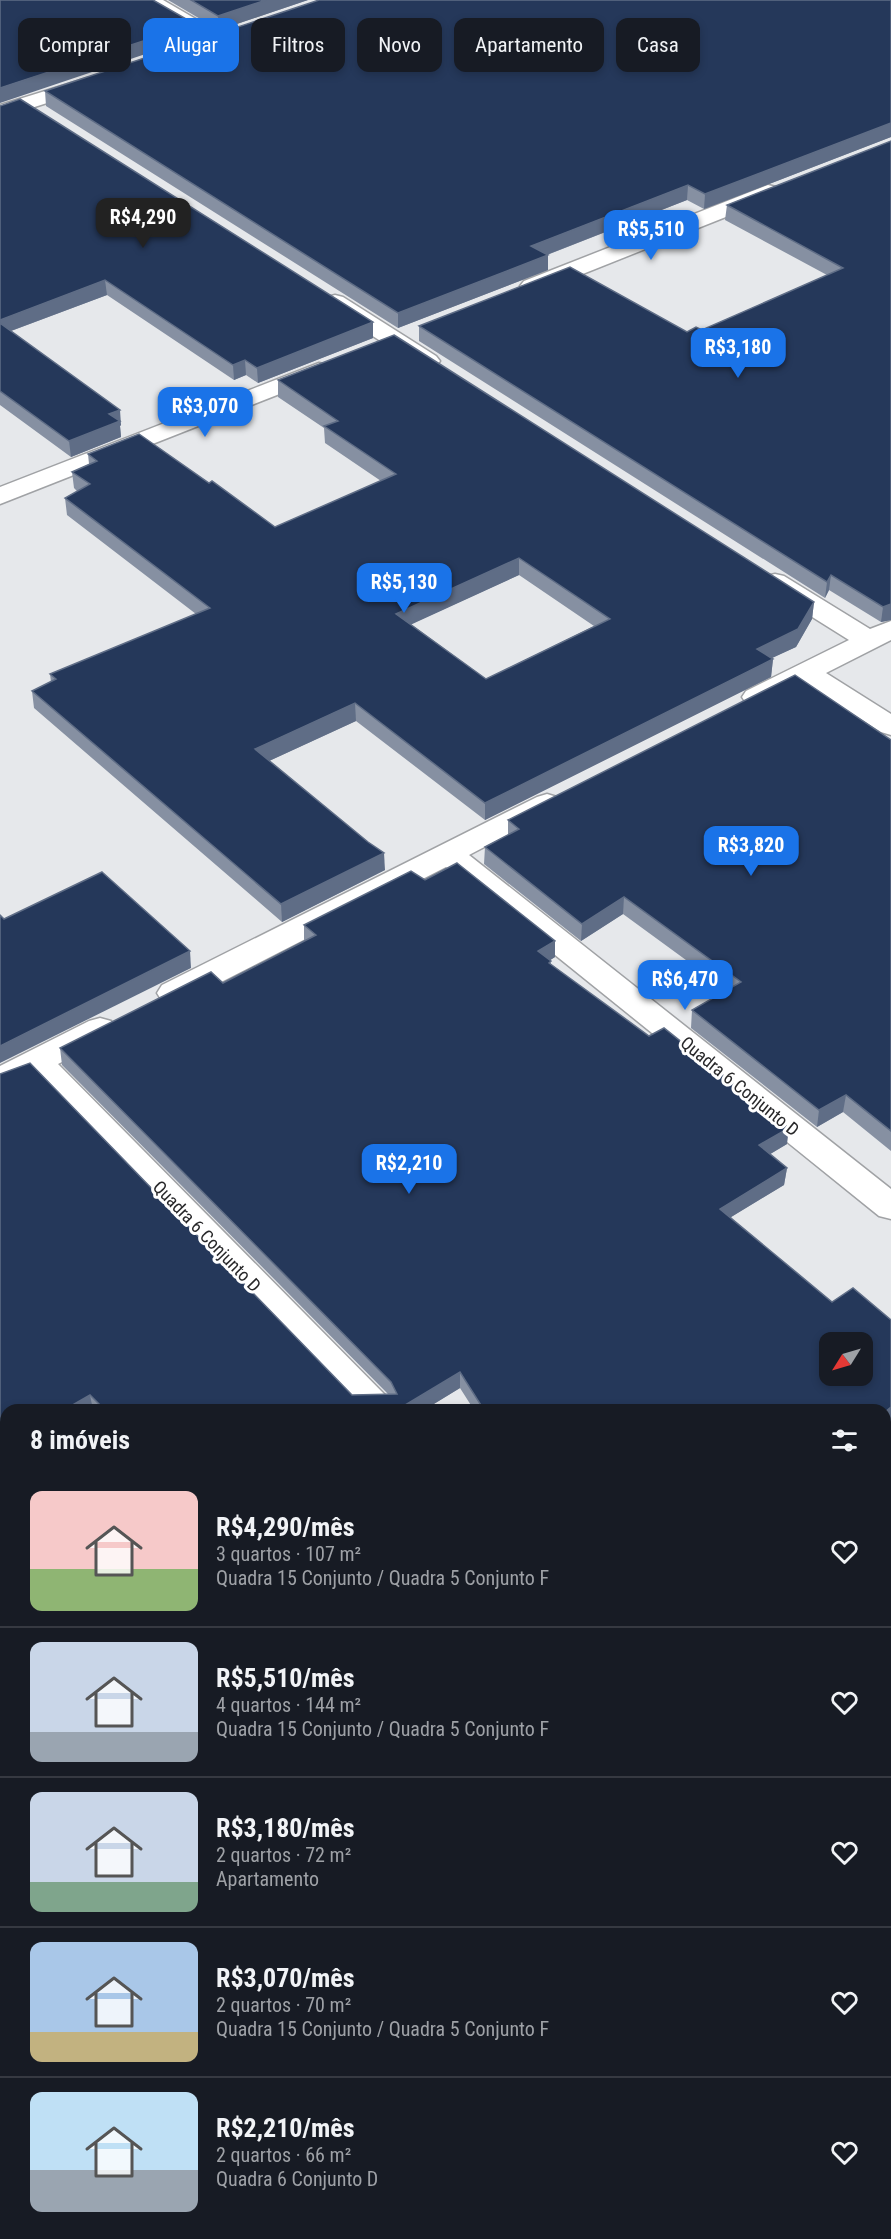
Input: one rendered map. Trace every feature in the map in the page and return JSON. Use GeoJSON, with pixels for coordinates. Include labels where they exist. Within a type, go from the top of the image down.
{"type":"FeatureCollection","features":[{"type":"Feature","properties":{"kind":"street"},"geometry":{"type":"LineString","coordinates":[[149,0],[180,18]]}},
{"type":"Feature","properties":{"kind":"street"},"geometry":{"type":"LineString","coordinates":[[0,112],[35,110],[111,76]]}},
{"type":"Feature","properties":{"kind":"street"},"geometry":{"type":"LineString","coordinates":[[516,292],[792,183]]}},
{"type":"Feature","properties":{"kind":"street"},"geometry":{"type":"LineString","coordinates":[[315,289],[445,372]]}},
{"type":"Feature","properties":{"kind":"street"},"geometry":{"type":"LineString","coordinates":[[0,496],[340,362]]}},
{"type":"Feature","properties":{"kind":"street"},"geometry":{"type":"LineString","coordinates":[[757,570],[879,634]]}},
{"type":"Feature","properties":{"kind":"street"},"geometry":{"type":"LineString","coordinates":[[733,709],[879,634]]}},
{"type":"Feature","properties":{"kind":"street"},"geometry":{"type":"LineString","coordinates":[[807,672],[891,726]]}},
{"type":"Feature","properties":{"kind":"street"},"geometry":{"type":"LineString","coordinates":[[153,1003],[575,789]]}},
{"type":"Feature","properties":{"kind":"street","name":"Quadra 6 Conjunto D"},"geometry":{"type":"LineString","coordinates":[[448,853],[891,1207]]}},
{"type":"Feature","properties":{"kind":"street"},"geometry":{"type":"LineString","coordinates":[[0,1080],[121,1019]]}},
{"type":"Feature","properties":{"kind":"street","name":"Quadra 6 Conjunto D"},"geometry":{"type":"LineString","coordinates":[[37,1062],[371,1404]]}},
{"type":"Feature","properties":{"kind":"building"},"geometry":{"type":"Polygon","coordinates":[[[0,0],[153,0],[184,18],[143,18],[143,41],[131,45],[131,18],[18,18],[18,72],[49,72],[0,88],[0,0]]]}},
{"type":"Feature","properties":{"kind":"building"},"geometry":{"type":"Polygon","coordinates":[[[191,0],[266,0],[218,16],[191,0]]]}},
{"type":"Feature","properties":{"kind":"building"},"geometry":{"type":"Polygon","coordinates":[[[319,0],[891,0],[891,123],[705,194],[688,185],[531,246],[548,255],[398,313],[45,91],[102,72],[131,72],[131,62],[143,58],[143,72],[239,72],[239,27],[251,23],[251,72],[345,72],[345,18],[265,18],[319,0]]]}},
{"type":"Feature","properties":{"kind":"building"},"geometry":{"type":"Polygon","coordinates":[[[20,99],[373,322],[257,368],[245,360],[233,365],[105,280],[0,320],[0,106],[20,99]]]}},
{"type":"Feature","properties":{"kind":"building"},"geometry":{"type":"Polygon","coordinates":[[[891,141],[891,604],[883,607],[831,575],[827,582],[419,326],[570,267],[687,332],[696,327],[702,330],[843,268],[727,205],[891,141]]]}},
{"type":"Feature","properties":{"kind":"building"},"geometry":{"type":"Polygon","coordinates":[[[0,323],[120,410],[109,414],[120,421],[69,441],[0,391],[0,323]]]}},
{"type":"Feature","properties":{"kind":"building"},"geometry":{"type":"Polygon","coordinates":[[[394,335],[814,602],[798,629],[757,649],[773,659],[485,803],[355,703],[255,749],[384,853],[281,904],[32,691],[56,679],[50,674],[210,608],[65,498],[90,484],[72,472],[97,461],[88,454],[139,434],[209,483],[212,481],[275,527],[396,474],[324,426],[338,421],[278,380],[394,335]],[[519,558],[396,614],[486,679],[610,619],[519,558]]]}},
{"type":"Feature","properties":{"kind":"building"},"geometry":{"type":"Polygon","coordinates":[[[795,675],[891,740],[891,1131],[846,1095],[819,1110],[692,1010],[741,982],[624,897],[582,924],[485,847],[519,829],[508,820],[795,675]]]}},
{"type":"Feature","properties":{"kind":"building"},"geometry":{"type":"Polygon","coordinates":[[[457,863],[555,941],[538,951],[551,961],[549,963],[649,1036],[664,1028],[789,1128],[759,1145],[787,1168],[720,1209],[832,1302],[853,1288],[891,1320],[891,1404],[480,1404],[460,1372],[407,1404],[99,1404],[90,1395],[74,1404],[0,1404],[0,1074],[30,1063],[352,1395],[397,1394],[391,1382],[60,1048],[211,972],[223,983],[316,935],[304,925],[411,871],[425,880],[457,863]]]}},
{"type":"Feature","properties":{"kind":"building"},"geometry":{"type":"Polygon","coordinates":[[[102,872],[190,951],[0,1046],[0,915],[4,919],[102,872]]]}}]}
